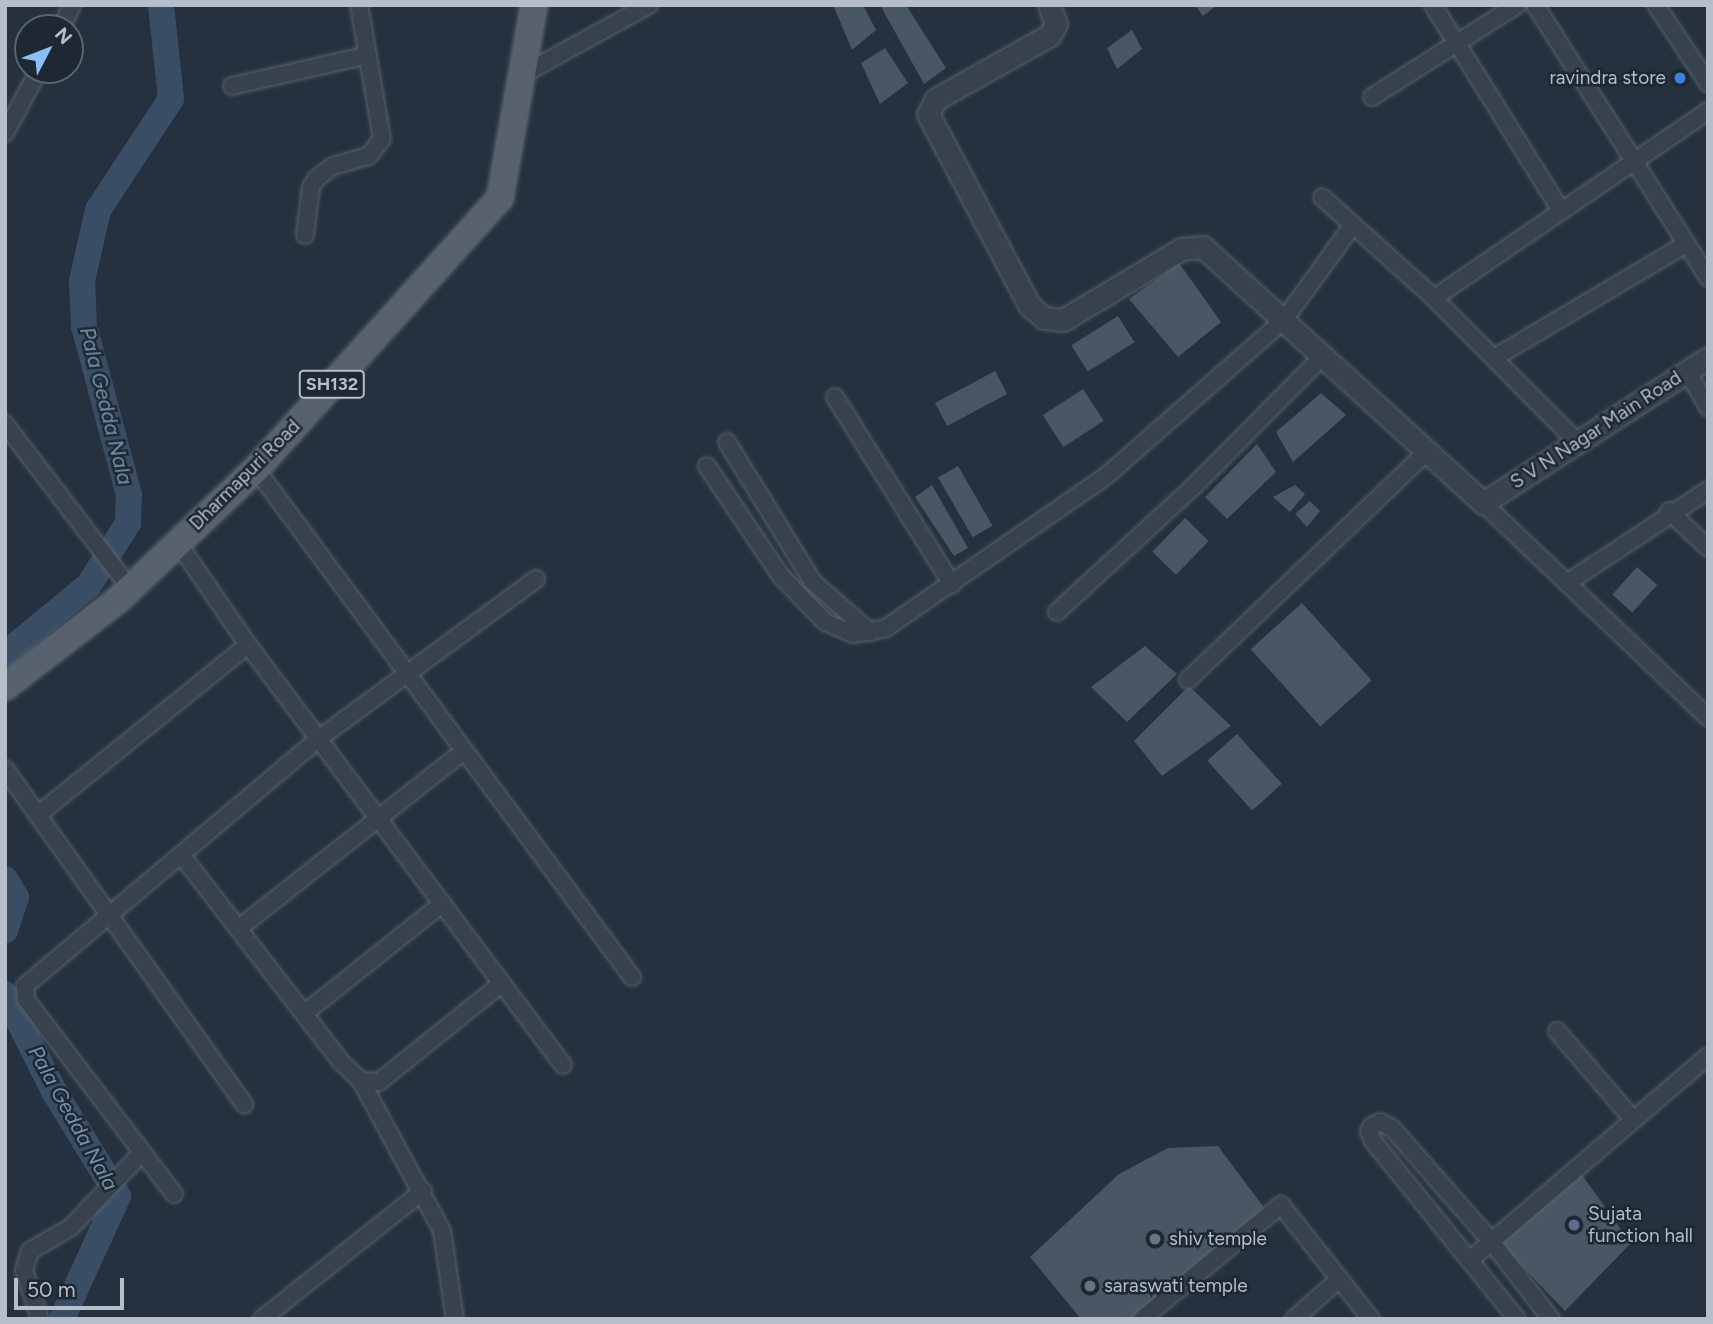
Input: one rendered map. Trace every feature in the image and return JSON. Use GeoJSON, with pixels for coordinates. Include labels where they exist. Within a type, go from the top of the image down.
{"type":"FeatureCollection","features":[{"type":"Feature","properties":{"kind":"main road","name":"Dharmapuri Road"},"geometry":{"type":"LineString","coordinates":[[5,687],[130,588],[256,469],[500,198],[534,5]]}},
{"type":"Feature","properties":{"kind":"street"},"geometry":{"type":"LineString","coordinates":[[305,235],[311,187],[317,178],[333,166],[369,156],[380,147],[383,125],[359,5]]}},
{"type":"Feature","properties":{"kind":"street"},"geometry":{"type":"LineString","coordinates":[[522,75],[649,5]]}},
{"type":"Feature","properties":{"kind":"street"},"geometry":{"type":"LineString","coordinates":[[1049,5],[1056,24],[1049,36],[936,99],[928,114],[1029,305],[1044,318],[1063,320],[1192,246],[1212,253],[1483,503],[1708,717]]}},
{"type":"Feature","properties":{"kind":"street"},"geometry":{"type":"LineString","coordinates":[[1433,5],[1560,209]]}},
{"type":"Feature","properties":{"kind":"street"},"geometry":{"type":"LineString","coordinates":[[1372,97],[1457,40],[1517,5]]}},
{"type":"Feature","properties":{"kind":"street"},"geometry":{"type":"LineString","coordinates":[[1535,5],[1708,278]]}},
{"type":"Feature","properties":{"kind":"street"},"geometry":{"type":"LineString","coordinates":[[1676,5],[1660,10],[1708,83]]}},
{"type":"Feature","properties":{"kind":"street"},"geometry":{"type":"LineString","coordinates":[[232,86],[368,55]]}},
{"type":"Feature","properties":{"kind":"street"},"geometry":{"type":"LineString","coordinates":[[5,133],[31,84]]}},
{"type":"Feature","properties":{"kind":"street"},"geometry":{"type":"LineString","coordinates":[[1434,298],[1560,209],[1708,111]]}},
{"type":"Feature","properties":{"kind":"street"},"geometry":{"type":"LineString","coordinates":[[1322,197],[1434,298],[1577,442]]}},
{"type":"Feature","properties":{"kind":"street"},"geometry":{"type":"LineString","coordinates":[[707,466],[781,576],[825,622],[853,634],[870,632],[899,622],[1105,477],[1284,320],[1352,226]]}},
{"type":"Feature","properties":{"kind":"street"},"geometry":{"type":"LineString","coordinates":[[1494,358],[1686,244]]}},
{"type":"Feature","properties":{"kind":"street"},"geometry":{"type":"LineString","coordinates":[[1056,612],[1195,485],[1324,355]]}},
{"type":"Feature","properties":{"kind":"street","name":"S V N Nagar Main Road"},"geometry":{"type":"LineString","coordinates":[[1483,503],[1708,358]]}},
{"type":"Feature","properties":{"kind":"street"},"geometry":{"type":"LineString","coordinates":[[1686,371],[1708,407]]}},
{"type":"Feature","properties":{"kind":"street"},"geometry":{"type":"LineString","coordinates":[[835,397],[952,584]]}},
{"type":"Feature","properties":{"kind":"street"},"geometry":{"type":"LineString","coordinates":[[5,424],[130,588]]}},
{"type":"Feature","properties":{"kind":"street"},"geometry":{"type":"LineString","coordinates":[[727,442],[813,582],[870,632]]}},
{"type":"Feature","properties":{"kind":"street"},"geometry":{"type":"LineString","coordinates":[[1188,680],[1427,452]]}},
{"type":"Feature","properties":{"kind":"street"},"geometry":{"type":"LineString","coordinates":[[256,469],[632,977]]}},
{"type":"Feature","properties":{"kind":"street"},"geometry":{"type":"LineString","coordinates":[[1567,583],[1669,511],[1708,490]]}},
{"type":"Feature","properties":{"kind":"street"},"geometry":{"type":"LineString","coordinates":[[1669,511],[1708,548]]}},
{"type":"Feature","properties":{"kind":"street"},"geometry":{"type":"LineString","coordinates":[[178,543],[248,645],[321,737],[376,816],[563,1065]]}},
{"type":"Feature","properties":{"kind":"street"},"geometry":{"type":"LineString","coordinates":[[174,1194],[24,993],[38,972],[182,856],[321,737],[536,579]]}},
{"type":"Feature","properties":{"kind":"street"},"geometry":{"type":"LineString","coordinates":[[39,814],[248,645]]}},
{"type":"Feature","properties":{"kind":"street"},"geometry":{"type":"LineString","coordinates":[[239,928],[376,816],[464,751]]}},
{"type":"Feature","properties":{"kind":"street"},"geometry":{"type":"LineString","coordinates":[[5,769],[244,1104]]}},
{"type":"Feature","properties":{"kind":"street"},"geometry":{"type":"LineString","coordinates":[[182,856],[361,1081],[423,1191],[442,1231],[455,1319]]}},
{"type":"Feature","properties":{"kind":"street"},"geometry":{"type":"LineString","coordinates":[[305,1013],[443,903]]}},
{"type":"Feature","properties":{"kind":"street"},"geometry":{"type":"LineString","coordinates":[[361,1081],[379,1082],[502,982]]}},
{"type":"Feature","properties":{"kind":"street"},"geometry":{"type":"LineString","coordinates":[[1557,1031],[1632,1117]]}},
{"type":"Feature","properties":{"kind":"street"},"geometry":{"type":"LineString","coordinates":[[1469,1260],[1632,1117],[1708,1056]]}},
{"type":"Feature","properties":{"kind":"street"},"geometry":{"type":"LineString","coordinates":[[1517,1319],[1373,1141],[1369,1131],[1372,1126],[1380,1122],[1392,1128],[1491,1241],[1551,1319]]}},
{"type":"Feature","properties":{"kind":"street"},"geometry":{"type":"LineString","coordinates":[[40,1319],[24,1270],[25,1259],[36,1245],[71,1227],[142,1153]]}},
{"type":"Feature","properties":{"kind":"street"},"geometry":{"type":"LineString","coordinates":[[262,1319],[423,1191]]}},
{"type":"Feature","properties":{"kind":"street"},"geometry":{"type":"LineString","coordinates":[[1142,1319],[1281,1205],[1371,1319]]}},
{"type":"Feature","properties":{"kind":"street"},"geometry":{"type":"LineString","coordinates":[[1294,1319],[1339,1279]]}},
{"type":"Feature","properties":{"kind":"building"},"geometry":{"type":"Polygon","coordinates":[[[833,5],[863,5],[876,30],[852,50],[833,5]]]}},
{"type":"Feature","properties":{"kind":"building"},"geometry":{"type":"Polygon","coordinates":[[[880,5],[906,5],[946,68],[924,84],[880,5]]]}},
{"type":"Feature","properties":{"kind":"building"},"geometry":{"type":"Polygon","coordinates":[[[1195,5],[1217,5],[1203,16],[1195,5]]]}},
{"type":"Feature","properties":{"kind":"building"},"geometry":{"type":"Polygon","coordinates":[[[1132,30],[1142,49],[1117,69],[1107,48],[1132,30]]]}},
{"type":"Feature","properties":{"kind":"building"},"geometry":{"type":"Polygon","coordinates":[[[885,48],[908,83],[880,104],[861,63],[885,48]]]}},
{"type":"Feature","properties":{"kind":"building"},"geometry":{"type":"Polygon","coordinates":[[[1179,263],[1221,322],[1178,357],[1129,299],[1179,263]]]}},
{"type":"Feature","properties":{"kind":"building"},"geometry":{"type":"Polygon","coordinates":[[[1118,316],[1134,342],[1088,371],[1071,345],[1118,316]]]}},
{"type":"Feature","properties":{"kind":"building"},"geometry":{"type":"Polygon","coordinates":[[[995,371],[1007,394],[947,426],[935,403],[995,371]]]}},
{"type":"Feature","properties":{"kind":"building"},"geometry":{"type":"Polygon","coordinates":[[[1083,389],[1104,421],[1063,447],[1043,415],[1083,389]]]}},
{"type":"Feature","properties":{"kind":"building"},"geometry":{"type":"Polygon","coordinates":[[[1321,393],[1346,415],[1293,462],[1276,432],[1321,393]]]}},
{"type":"Feature","properties":{"kind":"building"},"geometry":{"type":"Polygon","coordinates":[[[1257,444],[1276,472],[1227,519],[1205,497],[1257,444]]]}},
{"type":"Feature","properties":{"kind":"building"},"geometry":{"type":"Polygon","coordinates":[[[958,466],[992,526],[973,537],[938,478],[958,466]]]}},
{"type":"Feature","properties":{"kind":"building"},"geometry":{"type":"Polygon","coordinates":[[[932,485],[968,548],[954,556],[915,497],[932,485]]]}},
{"type":"Feature","properties":{"kind":"building"},"geometry":{"type":"Polygon","coordinates":[[[1295,485],[1305,494],[1290,512],[1273,497],[1295,485]]]}},
{"type":"Feature","properties":{"kind":"building"},"geometry":{"type":"Polygon","coordinates":[[[1310,501],[1320,511],[1307,527],[1295,514],[1310,501]]]}},
{"type":"Feature","properties":{"kind":"building"},"geometry":{"type":"Polygon","coordinates":[[[1185,518],[1209,541],[1176,575],[1152,552],[1185,518]]]}},
{"type":"Feature","properties":{"kind":"building"},"geometry":{"type":"Polygon","coordinates":[[[1637,567],[1657,585],[1632,613],[1612,594],[1637,567]]]}},
{"type":"Feature","properties":{"kind":"building"},"geometry":{"type":"Polygon","coordinates":[[[1302,603],[1372,680],[1320,726],[1251,649],[1302,603]]]}},
{"type":"Feature","properties":{"kind":"building"},"geometry":{"type":"Polygon","coordinates":[[[1145,646],[1177,674],[1127,722],[1091,687],[1145,646]]]}},
{"type":"Feature","properties":{"kind":"building"},"geometry":{"type":"Polygon","coordinates":[[[1189,686],[1231,726],[1162,776],[1134,741],[1189,686]]]}},
{"type":"Feature","properties":{"kind":"building"},"geometry":{"type":"Polygon","coordinates":[[[1237,734],[1282,784],[1252,811],[1207,761],[1237,734]]]}},
{"type":"Feature","properties":{"kind":"building"},"geometry":{"type":"Polygon","coordinates":[[[1218,1146],[1265,1209],[1130,1319],[1081,1319],[1030,1257],[1119,1174],[1168,1148],[1218,1146]]]}},
{"type":"Feature","properties":{"kind":"building"},"geometry":{"type":"Polygon","coordinates":[[[1579,1171],[1631,1243],[1565,1311],[1498,1241],[1579,1171]]]}},
{"type":"Feature","properties":{"kind":"waterway","name":"Pala Gedda Nala"},"geometry":{"type":"LineString","coordinates":[[5,654],[89,585],[128,523],[129,495],[84,326],[82,281],[98,210],[171,99],[161,5]]}},
{"type":"Feature","properties":{"kind":"waterway","name":"Pala Gedda Nala"},"geometry":{"type":"LineString","coordinates":[[5,879],[16,897],[5,930]]}},
{"type":"Feature","properties":{"kind":"waterway","name":"Pala Gedda Nala"},"geometry":{"type":"LineString","coordinates":[[5,994],[55,1093],[118,1196],[62,1319]]}},
{"type":"Feature","properties":{"kind":"place","name":"ravindra store"},"geometry":{"type":"Point","coordinates":[1680,78]}},
{"type":"Feature","properties":{"kind":"place","name":"Sujata function hall"},"geometry":{"type":"Point","coordinates":[1574,1225]}},
{"type":"Feature","properties":{"kind":"place","name":"shiv temple"},"geometry":{"type":"Point","coordinates":[1155,1239]}},
{"type":"Feature","properties":{"kind":"place","name":"saraswati temple"},"geometry":{"type":"Point","coordinates":[1090,1286]}}]}
